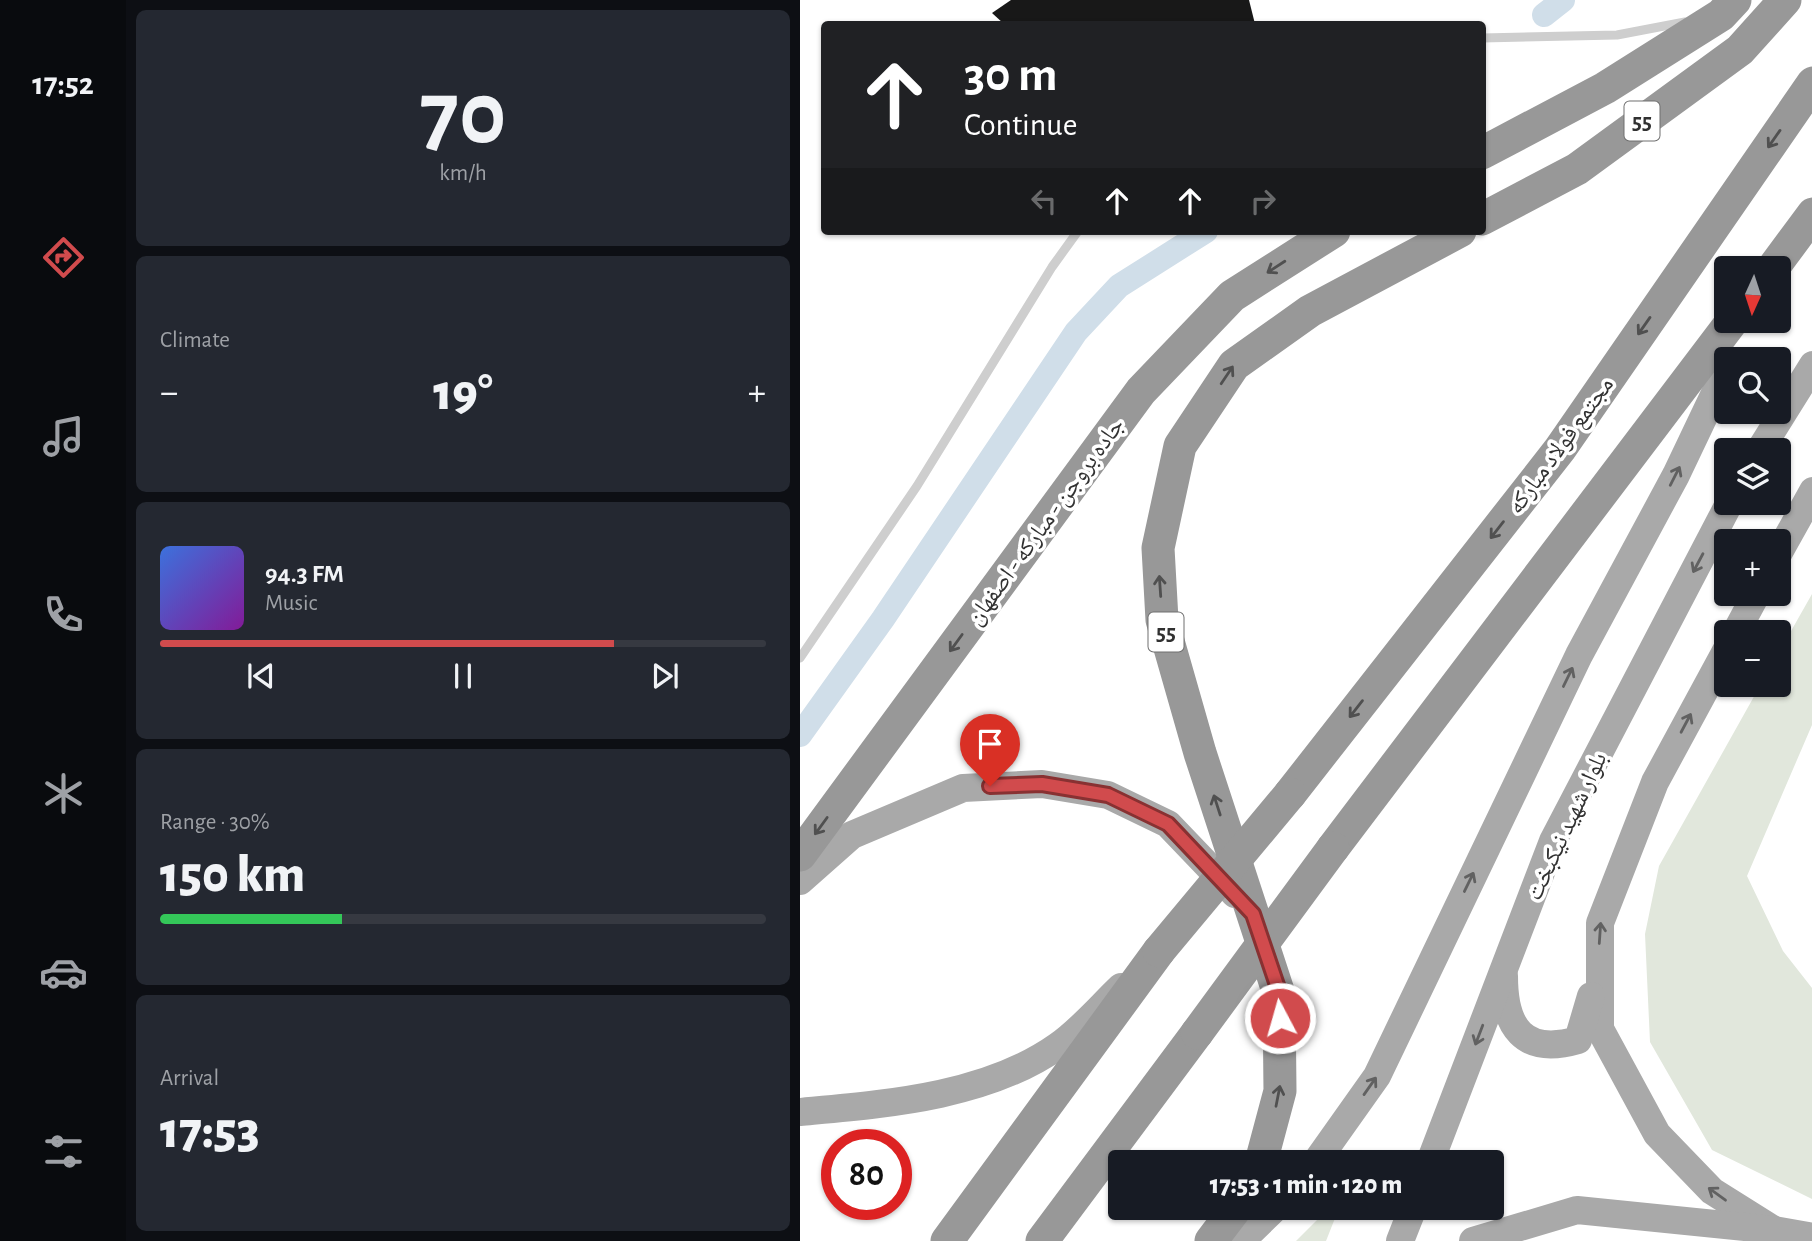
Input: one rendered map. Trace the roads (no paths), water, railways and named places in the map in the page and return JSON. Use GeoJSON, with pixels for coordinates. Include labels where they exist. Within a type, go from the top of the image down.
{"type":"FeatureCollection","features":[{"type":"Feature","properties":{"kind":"highway","name":"55"},"geometry":{"type":"LineString","coordinates":[[1486,217],[1577,169],[1740,50],[1785,0]]}},
{"type":"Feature","properties":{"kind":"highway","name":"55"},"geometry":{"type":"LineString","coordinates":[[1486,151],[1605,88],[1728,8]]}},
{"type":"Feature","properties":{"kind":"highway","name":"مجتمع فولاد مبارکه"},"geometry":{"type":"LineString","coordinates":[[947,1241],[1159,951],[1290,794],[1560,449],[1812,83]]}},
{"type":"Feature","properties":{"kind":"highway"},"geometry":{"type":"LineString","coordinates":[[1782,256],[1812,214]]}},
{"type":"Feature","properties":{"kind":"highway","name":"جاده بروجن - مبارکه - اصفهان"},"geometry":{"type":"LineString","coordinates":[[800,855],[1141,391],[1232,296],[1328,235]]}},
{"type":"Feature","properties":{"kind":"highway","name":"55"},"geometry":{"type":"LineString","coordinates":[[1264,1150],[1280,1091],[1280,994],[1200,753],[1162,620],[1158,548],[1180,446],[1234,365],[1310,311],[1452,235]]}},
{"type":"Feature","properties":{"kind":"highway"},"geometry":{"type":"LineString","coordinates":[[1042,1241],[1333,849],[1723,333]]}},
{"type":"Feature","properties":{"kind":"highway"},"geometry":{"type":"LineString","coordinates":[[1211,1241],[1227,1220]]}},
{"type":"Feature","properties":{"kind":"main road"},"geometry":{"type":"LineString","coordinates":[[1767,438],[1812,365]]}},
{"type":"Feature","properties":{"kind":"main road"},"geometry":{"type":"LineString","coordinates":[[1325,1150],[1377,1076],[1579,655],[1676,475],[1714,395]]}},
{"type":"Feature","properties":{"kind":"main road"},"geometry":{"type":"LineString","coordinates":[[1791,530],[1812,491]]}},
{"type":"Feature","properties":{"kind":"main road","name":"بلوار شهید نیکبخت"},"geometry":{"type":"LineString","coordinates":[[1435,1150],[1553,841],[1723,515]]}},
{"type":"Feature","properties":{"kind":"main road"},"geometry":{"type":"LineString","coordinates":[[1714,673],[1655,782],[1600,923],[1600,1029],[1657,1134],[1712,1191],[1775,1230]]}},
{"type":"Feature","properties":{"kind":"main road"},"geometry":{"type":"LineString","coordinates":[[800,881],[852,835],[963,788],[1042,784],[1108,795],[1168,824],[1253,914]]}},
{"type":"Feature","properties":{"kind":"main road"},"geometry":{"type":"LineString","coordinates":[[800,1112],[915,1101],[1011,1072],[1059,1046],[1159,951]]}},
{"type":"Feature","properties":{"kind":"main road"},"geometry":{"type":"LineString","coordinates":[[1504,970],[1504,1006],[1519,1031],[1537,1045],[1558,1046],[1578,1040],[1598,968]]}},
{"type":"Feature","properties":{"kind":"main road"},"geometry":{"type":"LineString","coordinates":[[1473,1241],[1577,1210],[1775,1230],[1812,1237]]}},
{"type":"Feature","properties":{"kind":"main road"},"geometry":{"type":"LineString","coordinates":[[1240,1241],[1262,1220]]}},
{"type":"Feature","properties":{"kind":"main road"},"geometry":{"type":"LineString","coordinates":[[1400,1241],[1408,1220]]}},
{"type":"Feature","properties":{"kind":"lane"},"geometry":{"type":"LineString","coordinates":[[1486,38],[1617,35],[1728,8]]}},
{"type":"Feature","properties":{"kind":"lane"},"geometry":{"type":"LineString","coordinates":[[800,658],[917,486],[1052,267],[1075,235]]}},
{"type":"Feature","properties":{"kind":"waterway"},"geometry":{"type":"LineString","coordinates":[[1544,15],[1563,0]]}},
{"type":"Feature","properties":{"kind":"waterway"},"geometry":{"type":"LineString","coordinates":[[800,735],[883,619],[1076,332],[1119,286],[1200,235]]}}]}
